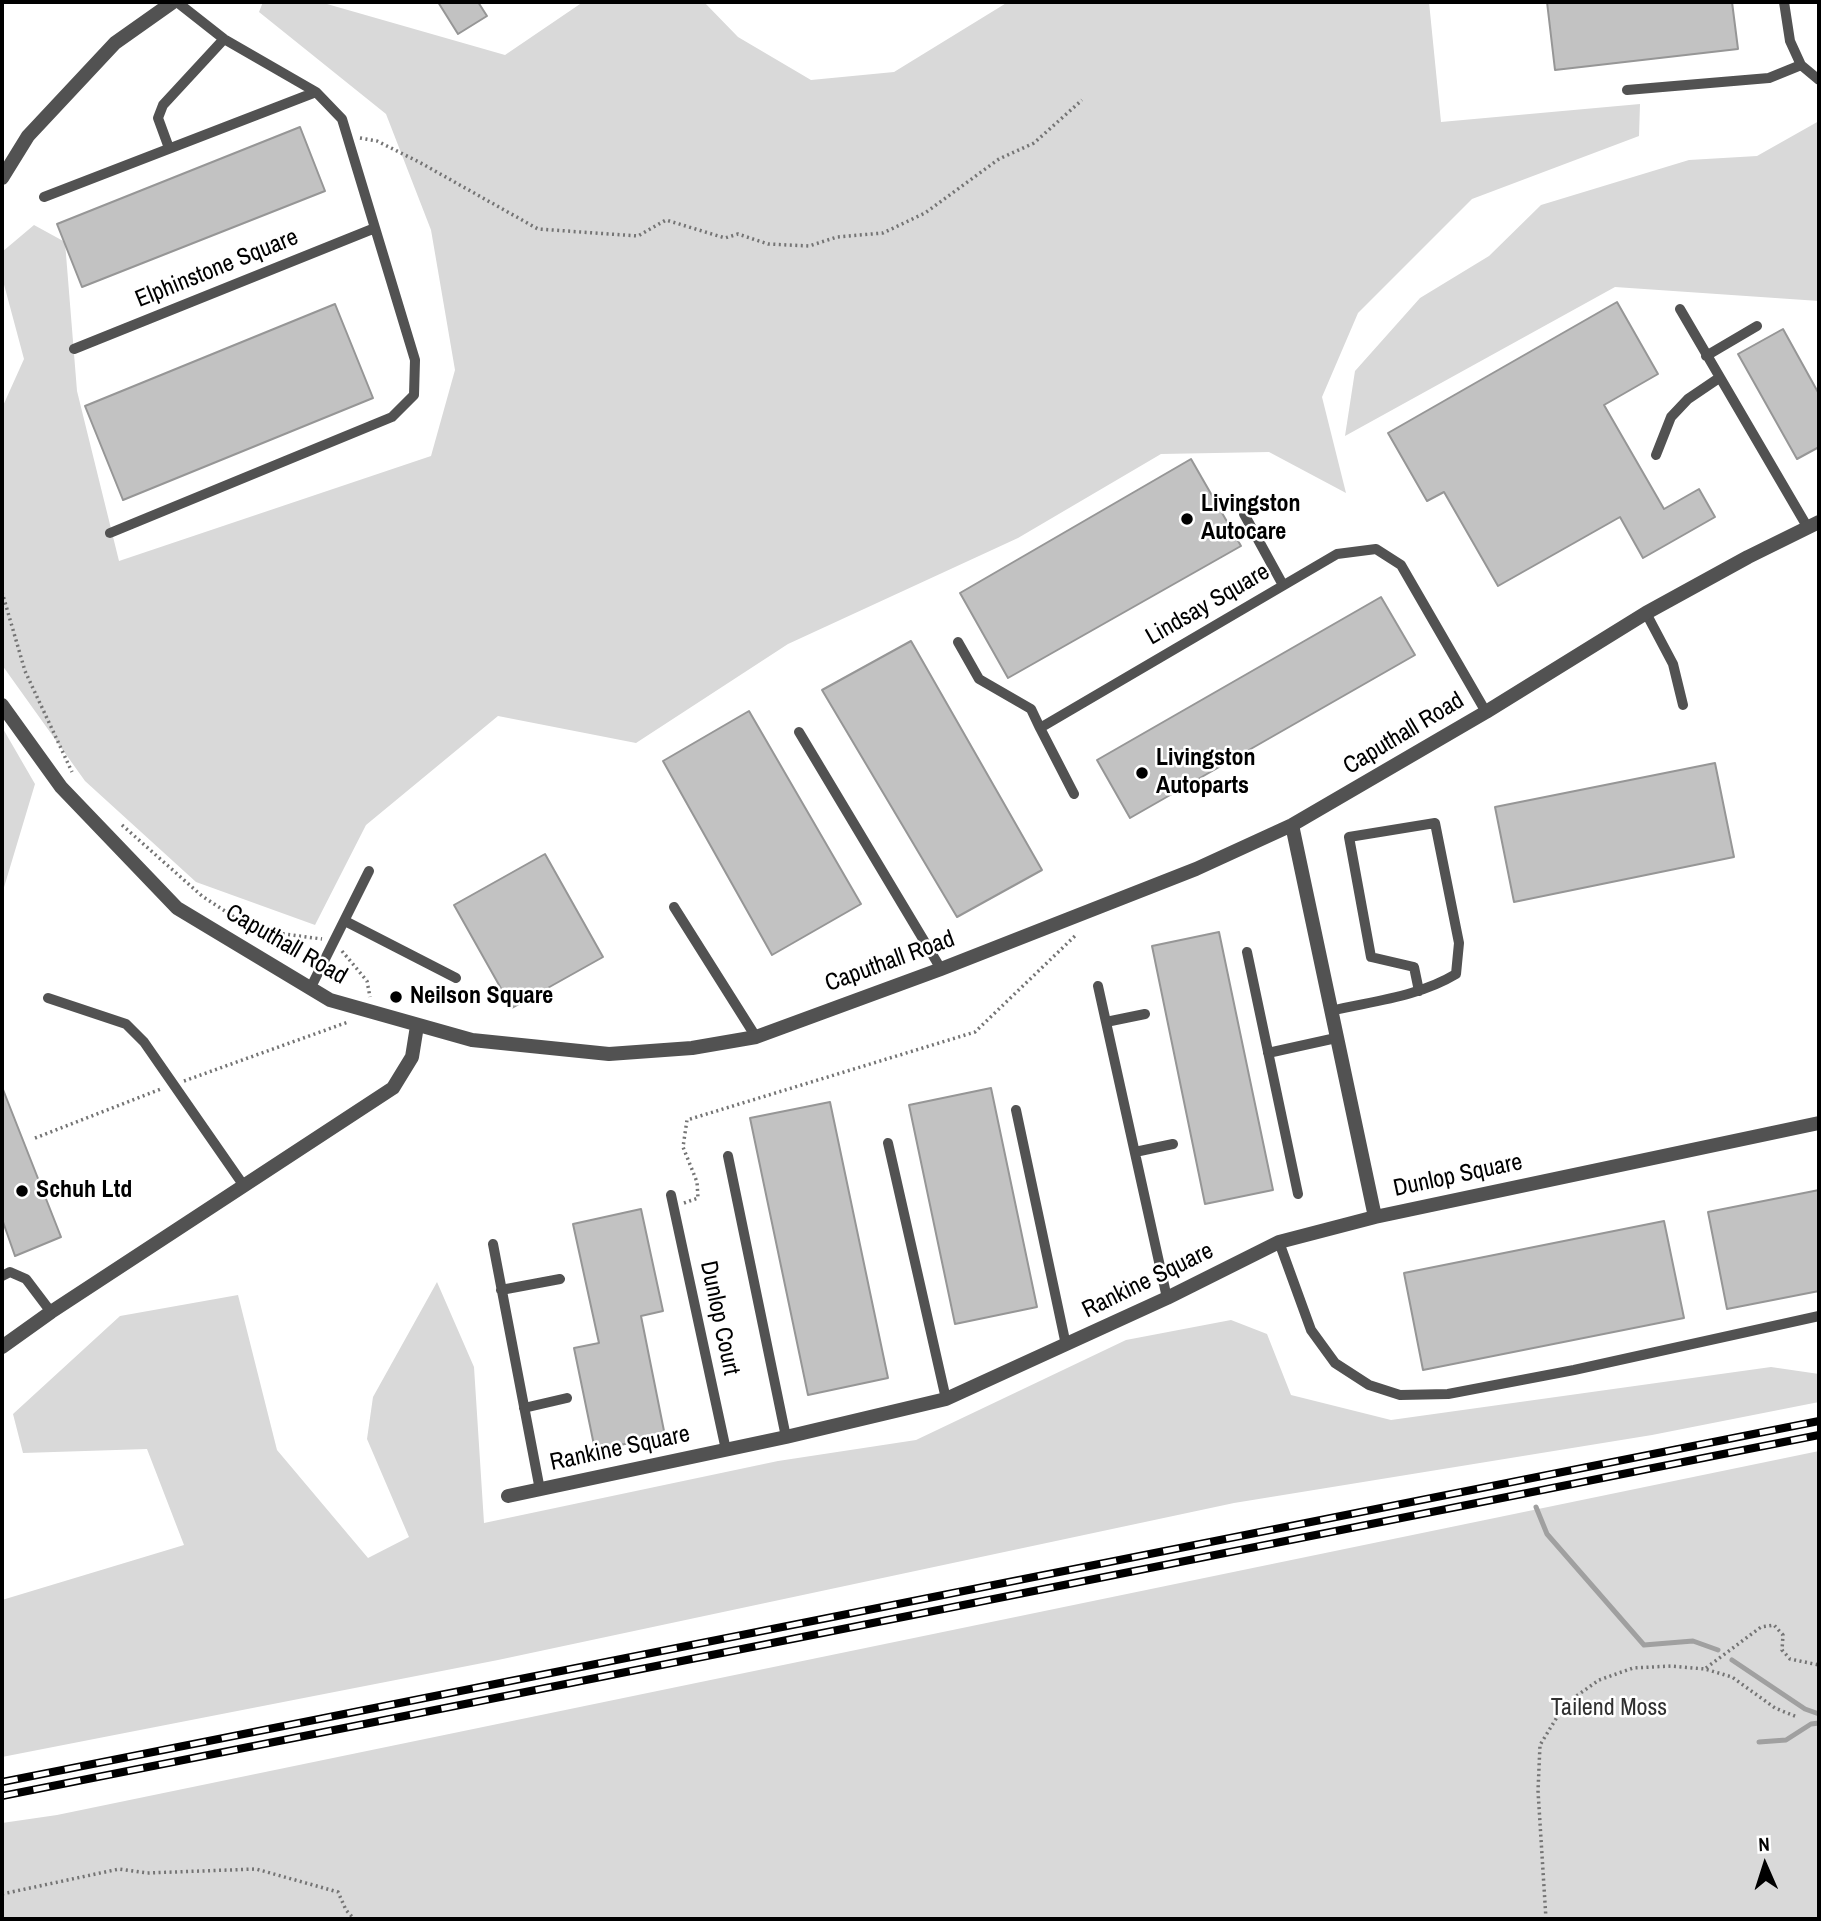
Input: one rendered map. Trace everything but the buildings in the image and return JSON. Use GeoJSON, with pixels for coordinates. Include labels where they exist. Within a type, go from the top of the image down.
{"type":"FeatureCollection","features":[{"type":"Feature","properties":{"kind":"street"},"geometry":{"type":"LineString","coordinates":[[2,178],[28,136],[116,43],[175,2]]}},
{"type":"Feature","properties":{"kind":"street","name":"Caputhall Road"},"geometry":{"type":"LineString","coordinates":[[2,705],[61,787],[177,908],[330,1000],[472,1040],[609,1054],[692,1048],[756,1037],[941,969],[1196,869],[1292,825],[1486,712],[1646,614],[1748,557],[1813,525]]}},
{"type":"Feature","properties":{"kind":"street","name":"Dunlop Square"},"geometry":{"type":"LineString","coordinates":[[1292,825],[1375,1217],[1819,1123]]}},
{"type":"Feature","properties":{"kind":"street"},"geometry":{"type":"LineString","coordinates":[[2,1347],[51,1312],[393,1088],[412,1057],[417,1026]]}},
{"type":"Feature","properties":{"kind":"street","name":"Rankine Square"},"geometry":{"type":"LineString","coordinates":[[508,1496],[786,1437],[946,1399],[1167,1298],[1279,1242],[1375,1217]]}},
{"type":"Feature","properties":{"kind":"lane"},"geometry":{"type":"LineString","coordinates":[[110,533],[392,416],[414,395],[415,360],[342,119],[316,92],[225,39],[175,2]]}},
{"type":"Feature","properties":{"kind":"lane"},"geometry":{"type":"LineString","coordinates":[[1784,2],[1790,41],[1801,65],[1819,80]]}},
{"type":"Feature","properties":{"kind":"lane"},"geometry":{"type":"LineString","coordinates":[[169,148],[158,118],[163,105],[225,39]]}},
{"type":"Feature","properties":{"kind":"lane"},"geometry":{"type":"LineString","coordinates":[[1627,90],[1769,78],[1801,65]]}},
{"type":"Feature","properties":{"kind":"lane"},"geometry":{"type":"LineString","coordinates":[[44,197],[316,92]]}},
{"type":"Feature","properties":{"kind":"lane","name":"Elphinstone Square"},"geometry":{"type":"LineString","coordinates":[[74,349],[375,228]]}},
{"type":"Feature","properties":{"kind":"lane"},"geometry":{"type":"LineString","coordinates":[[1680,309],[1743,420],[1813,525]]}},
{"type":"Feature","properties":{"kind":"lane"},"geometry":{"type":"LineString","coordinates":[[1706,356],[1757,326]]}},
{"type":"Feature","properties":{"kind":"lane"},"geometry":{"type":"LineString","coordinates":[[1656,456],[1671,417],[1688,399],[1719,378]]}},
{"type":"Feature","properties":{"kind":"lane"},"geometry":{"type":"LineString","coordinates":[[1244,514],[1283,585]]}},
{"type":"Feature","properties":{"kind":"lane","name":"Lindsay Square"},"geometry":{"type":"LineString","coordinates":[[1040,728],[1337,554],[1376,549],[1401,565],[1486,712]]}},
{"type":"Feature","properties":{"kind":"lane"},"geometry":{"type":"LineString","coordinates":[[1646,614],[1673,664],[1683,705]]}},
{"type":"Feature","properties":{"kind":"lane"},"geometry":{"type":"LineString","coordinates":[[958,642],[979,680],[1031,709],[1074,794]]}},
{"type":"Feature","properties":{"kind":"lane"},"geometry":{"type":"LineString","coordinates":[[799,732],[941,969]]}},
{"type":"Feature","properties":{"kind":"lane"},"geometry":{"type":"LineString","coordinates":[[1330,1011],[1419,991],[1435,986],[1455,974],[1459,943],[1435,822],[1349,838],[1371,957],[1414,967],[1419,991]]}},
{"type":"Feature","properties":{"kind":"lane"},"geometry":{"type":"LineString","coordinates":[[311,987],[369,870]]}},
{"type":"Feature","properties":{"kind":"lane"},"geometry":{"type":"LineString","coordinates":[[674,907],[756,1037]]}},
{"type":"Feature","properties":{"kind":"lane"},"geometry":{"type":"LineString","coordinates":[[345,920],[456,978]]}},
{"type":"Feature","properties":{"kind":"lane"},"geometry":{"type":"LineString","coordinates":[[1247,952],[1298,1194]]}},
{"type":"Feature","properties":{"kind":"lane"},"geometry":{"type":"LineString","coordinates":[[1098,986],[1167,1298]]}},
{"type":"Feature","properties":{"kind":"lane"},"geometry":{"type":"LineString","coordinates":[[48,998],[126,1024],[144,1042],[244,1186]]}},
{"type":"Feature","properties":{"kind":"lane"},"geometry":{"type":"LineString","coordinates":[[1106,1022],[1145,1014]]}},
{"type":"Feature","properties":{"kind":"lane"},"geometry":{"type":"LineString","coordinates":[[1268,1053],[1336,1038]]}},
{"type":"Feature","properties":{"kind":"lane"},"geometry":{"type":"LineString","coordinates":[[1016,1110],[1066,1345]]}},
{"type":"Feature","properties":{"kind":"lane"},"geometry":{"type":"LineString","coordinates":[[888,1143],[946,1399]]}},
{"type":"Feature","properties":{"kind":"lane"},"geometry":{"type":"LineString","coordinates":[[1135,1152],[1173,1144]]}},
{"type":"Feature","properties":{"kind":"lane"},"geometry":{"type":"LineString","coordinates":[[728,1156],[786,1437]]}},
{"type":"Feature","properties":{"kind":"lane","name":"Dunlop Court"},"geometry":{"type":"LineString","coordinates":[[671,1195],[726,1450]]}},
{"type":"Feature","properties":{"kind":"lane"},"geometry":{"type":"LineString","coordinates":[[1279,1242],[1311,1330],[1335,1363],[1369,1385],[1400,1395],[1448,1394],[1574,1370],[1819,1316]]}},
{"type":"Feature","properties":{"kind":"lane"},"geometry":{"type":"LineString","coordinates":[[493,1244],[540,1489]]}},
{"type":"Feature","properties":{"kind":"lane"},"geometry":{"type":"LineString","coordinates":[[2,1276],[10,1272],[26,1279],[51,1312]]}},
{"type":"Feature","properties":{"kind":"lane"},"geometry":{"type":"LineString","coordinates":[[502,1290],[560,1279]]}},
{"type":"Feature","properties":{"kind":"lane"},"geometry":{"type":"LineString","coordinates":[[524,1408],[567,1398]]}},
{"type":"Feature","properties":{"kind":"path"},"geometry":{"type":"LineString","coordinates":[[347,136],[377,141],[538,229],[638,236],[666,220],[724,238],[738,234],[768,244],[809,246],[837,237],[883,233],[926,212],[999,159],[1034,143],[1082,100]]}},
{"type":"Feature","properties":{"kind":"path"},"geometry":{"type":"LineString","coordinates":[[2,592],[25,671],[74,775]]}},
{"type":"Feature","properties":{"kind":"path"},"geometry":{"type":"LineString","coordinates":[[34,1138],[373,1013],[367,981],[335,941],[254,930],[202,896],[120,823]]}},
{"type":"Feature","properties":{"kind":"path"},"geometry":{"type":"LineString","coordinates":[[673,1206],[698,1198],[697,1182],[683,1147],[687,1120],[975,1032],[1078,933]]}},
{"type":"Feature","properties":{"kind":"path"},"geometry":{"type":"LineString","coordinates":[[1705,1668],[1761,1627],[1774,1625],[1783,1635],[1782,1650],[1790,1659],[1819,1665]]}},
{"type":"Feature","properties":{"kind":"path"},"geometry":{"type":"LineString","coordinates":[[1546,1919],[1538,1791],[1540,1745],[1566,1704],[1599,1679],[1633,1668],[1671,1666],[1705,1668],[1732,1676],[1775,1708],[1797,1717]]}},
{"type":"Feature","properties":{"kind":"path"},"geometry":{"type":"LineString","coordinates":[[2,1894],[118,1869],[147,1873],[256,1869],[338,1892],[346,1910],[354,1919]]}},
{"type":"Feature","properties":{"kind":"green space"},"geometry":{"type":"Polygon","coordinates":[[[263,2],[320,2],[505,55],[583,2],[704,2],[738,37],[811,80],[894,72],[1008,2],[1429,2],[1441,122],[1640,104],[1639,136],[1472,199],[1358,313],[1322,397],[1346,493],[1269,452],[1161,454],[1018,538],[788,644],[636,743],[498,716],[366,825],[315,925],[196,882],[85,781],[2,665],[2,408],[24,359],[2,277],[2,252],[34,225],[65,242],[77,391],[119,561],[431,456],[455,370],[431,230],[386,114],[259,12],[263,2]]]}},
{"type":"Feature","properties":{"kind":"green space"},"geometry":{"type":"Polygon","coordinates":[[[1819,121],[1819,301],[1615,287],[1345,436],[1355,371],[1420,298],[1489,256],[1541,205],[1689,160],[1757,156],[1819,121]]]}},
{"type":"Feature","properties":{"kind":"green space"},"geometry":{"type":"Polygon","coordinates":[[[2,727],[35,784],[2,894],[2,727]]]}},
{"type":"Feature","properties":{"kind":"green space"},"geometry":{"type":"Polygon","coordinates":[[[437,1282],[474,1367],[484,1523],[778,1461],[916,1440],[1126,1340],[1231,1320],[1267,1334],[1291,1395],[1391,1420],[1771,1367],[1819,1374],[1819,1402],[1652,1435],[1234,1503],[498,1660],[2,1757],[2,1600],[184,1545],[147,1449],[23,1453],[13,1414],[120,1316],[238,1295],[277,1450],[368,1558],[409,1537],[367,1439],[373,1397],[437,1282]]]}},
{"type":"Feature","properties":{"kind":"green space","name":"Tailend Moss"},"geometry":{"type":"Polygon","coordinates":[[[1819,1451],[1819,1919],[2,1919],[2,1823],[57,1815],[1819,1451]]]}},
{"type":"Feature","properties":{"kind":"waterway"},"geometry":{"type":"LineString","coordinates":[[1536,1507],[1547,1534],[1644,1645],[1693,1641],[1718,1650]]}},
{"type":"Feature","properties":{"kind":"waterway"},"geometry":{"type":"LineString","coordinates":[[1732,1660],[1805,1709],[1819,1714]]}},
{"type":"Feature","properties":{"kind":"waterway"},"geometry":{"type":"LineString","coordinates":[[1759,1742],[1786,1740],[1811,1724],[1819,1723]]}},
{"type":"Feature","properties":{"kind":"railway"},"geometry":{"type":"LineString","coordinates":[[2,1782],[1819,1421]]}},
{"type":"Feature","properties":{"kind":"railway"},"geometry":{"type":"LineString","coordinates":[[2,1796],[1819,1435]]}},
{"type":"Feature","properties":{"kind":"place","name":"Livingston Autocare"},"geometry":{"type":"Point","coordinates":[1187,519]}},
{"type":"Feature","properties":{"kind":"place","name":"Livingston Autoparts"},"geometry":{"type":"Point","coordinates":[1142,773]}},
{"type":"Feature","properties":{"kind":"place","name":"Neilson Square"},"geometry":{"type":"Point","coordinates":[396,997]}},
{"type":"Feature","properties":{"kind":"place","name":"Schuh Ltd"},"geometry":{"type":"Point","coordinates":[22,1191]}}]}
